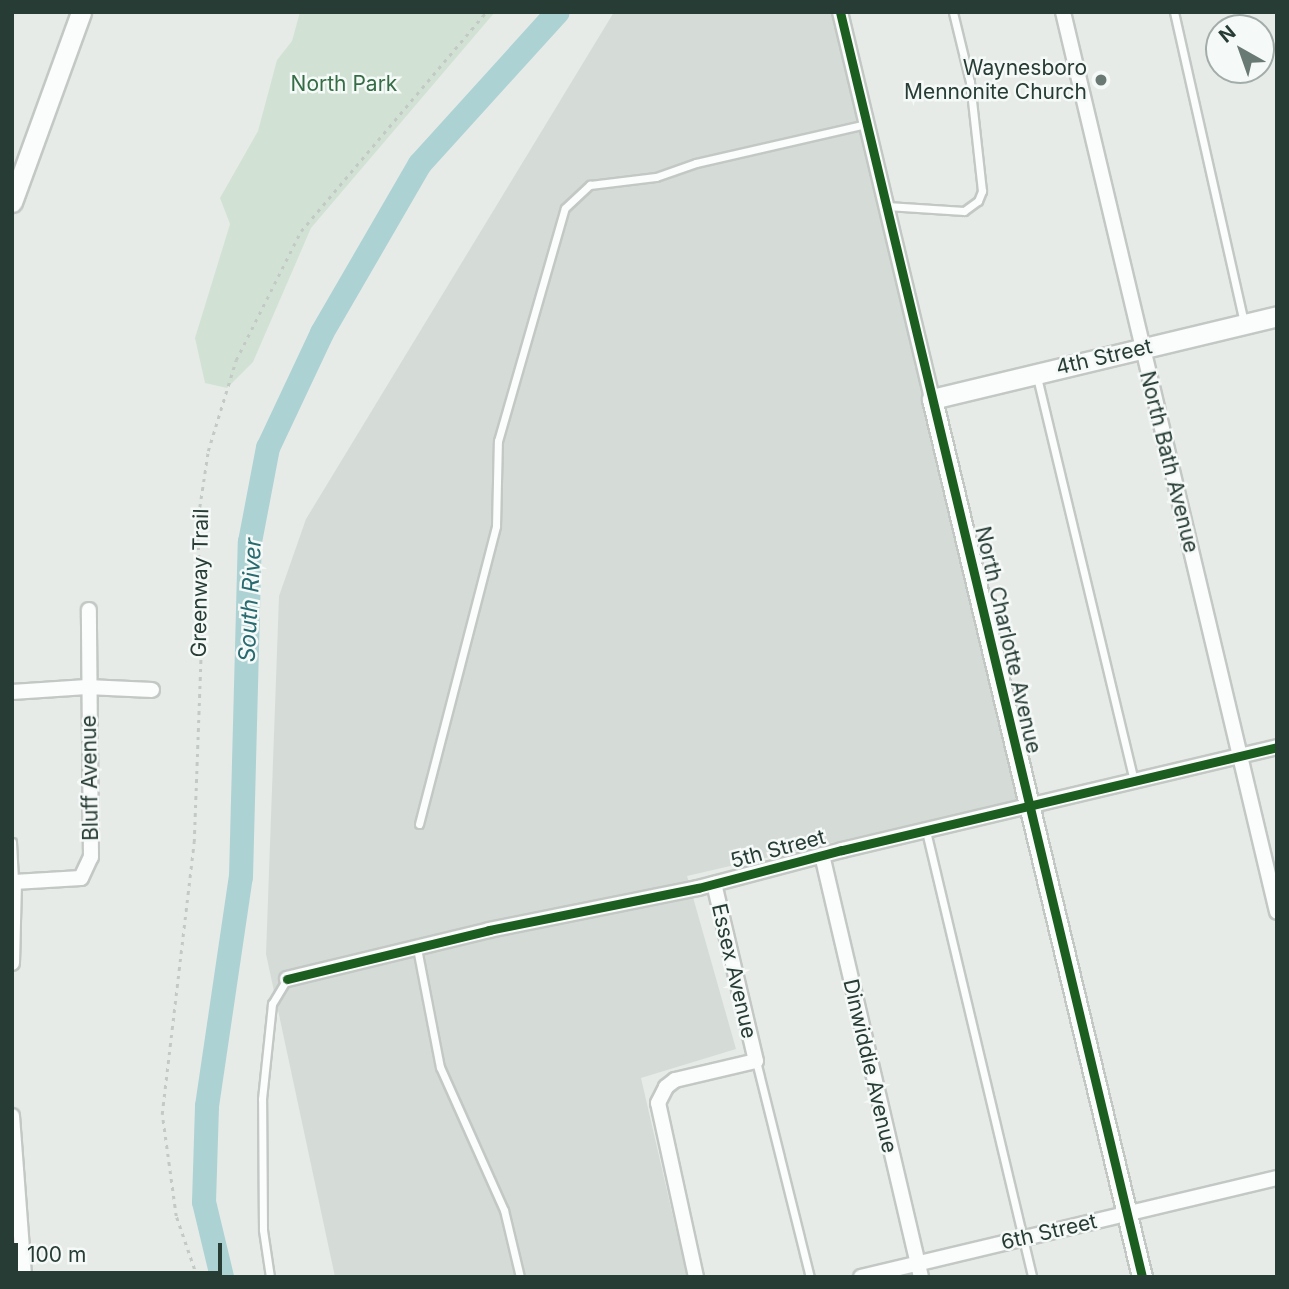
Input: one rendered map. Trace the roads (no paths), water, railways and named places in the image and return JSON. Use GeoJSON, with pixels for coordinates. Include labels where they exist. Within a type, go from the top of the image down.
{"type":"FeatureCollection","features":[{"type":"Feature","properties":{"kind":"street"},"geometry":{"type":"LineString","coordinates":[[12,202],[81,12]]}},
{"type":"Feature","properties":{"kind":"street","name":"North Charlotte Avenue"},"geometry":{"type":"LineString","coordinates":[[840,12],[1142,1277]]}},
{"type":"Feature","properties":{"kind":"street","name":"North Bath Avenue"},"geometry":{"type":"LineString","coordinates":[[1063,12],[1277,912]]}},
{"type":"Feature","properties":{"kind":"street","name":"4th Street"},"geometry":{"type":"LineString","coordinates":[[932,399],[1277,316]]}},
{"type":"Feature","properties":{"kind":"street","name":"Bluff Avenue"},"geometry":{"type":"LineString","coordinates":[[14,882],[81,878],[88,868],[93,842],[87,687],[93,647],[89,610]]}},
{"type":"Feature","properties":{"kind":"street"},"geometry":{"type":"LineString","coordinates":[[12,692],[87,687],[152,690]]}},
{"type":"Feature","properties":{"kind":"street","name":"5th Street"},"geometry":{"type":"LineString","coordinates":[[287,979],[714,884],[822,855],[1277,747]]}},
{"type":"Feature","properties":{"kind":"street","name":"Dinwiddie Avenue"},"geometry":{"type":"LineString","coordinates":[[822,855],[919,1270]]}},
{"type":"Feature","properties":{"kind":"street"},"geometry":{"type":"LineString","coordinates":[[12,963],[14,882]]}},
{"type":"Feature","properties":{"kind":"street","name":"Essex Avenue"},"geometry":{"type":"LineString","coordinates":[[696,1277],[658,1103],[666,1087],[675,1080],[756,1061],[714,884]]}},
{"type":"Feature","properties":{"kind":"street"},"geometry":{"type":"LineString","coordinates":[[12,1116],[24,1277]]}},
{"type":"Feature","properties":{"kind":"street","name":"6th Street"},"geometry":{"type":"LineString","coordinates":[[861,1277],[919,1270],[1023,1238],[1277,1178]]}},
{"type":"Feature","properties":{"kind":"lane"},"geometry":{"type":"LineString","coordinates":[[887,206],[964,211],[978,201],[982,191],[971,82],[953,12]]}},
{"type":"Feature","properties":{"kind":"lane"},"geometry":{"type":"LineString","coordinates":[[1174,12],[1244,324]]}},
{"type":"Feature","properties":{"kind":"lane"},"geometry":{"type":"LineString","coordinates":[[419,824],[496,526],[498,441],[565,208],[590,186],[656,177],[696,163],[867,124]]}},
{"type":"Feature","properties":{"kind":"lane"},"geometry":{"type":"LineString","coordinates":[[1036,373],[1134,781]]}},
{"type":"Feature","properties":{"kind":"lane"},"geometry":{"type":"LineString","coordinates":[[926,831],[1032,1277]]}},
{"type":"Feature","properties":{"kind":"lane"},"geometry":{"type":"LineString","coordinates":[[12,842],[14,882]]}},
{"type":"Feature","properties":{"kind":"lane"},"geometry":{"type":"LineString","coordinates":[[417,948],[444,1080],[500,1199],[520,1277]]}},
{"type":"Feature","properties":{"kind":"lane"},"geometry":{"type":"LineString","coordinates":[[270,1277],[263,1230],[262,1099],[272,1004],[287,979]]}},
{"type":"Feature","properties":{"kind":"lane"},"geometry":{"type":"LineString","coordinates":[[756,1061],[810,1277]]}},
{"type":"Feature","properties":{"kind":"waterway","name":"South River"},"geometry":{"type":"LineString","coordinates":[[222,1277],[204,1202],[207,1106],[241,877],[250,542],[268,448],[322,333],[420,164],[558,12]]}},
{"type":"Feature","properties":{"kind":"place","name":"Waynesboro Mennonite Church"},"geometry":{"type":"Point","coordinates":[1101,80]}},
{"type":"Feature","properties":{"kind":"park label","name":"North Park"},"geometry":{"type":"Point","coordinates":[344,84]}}]}
